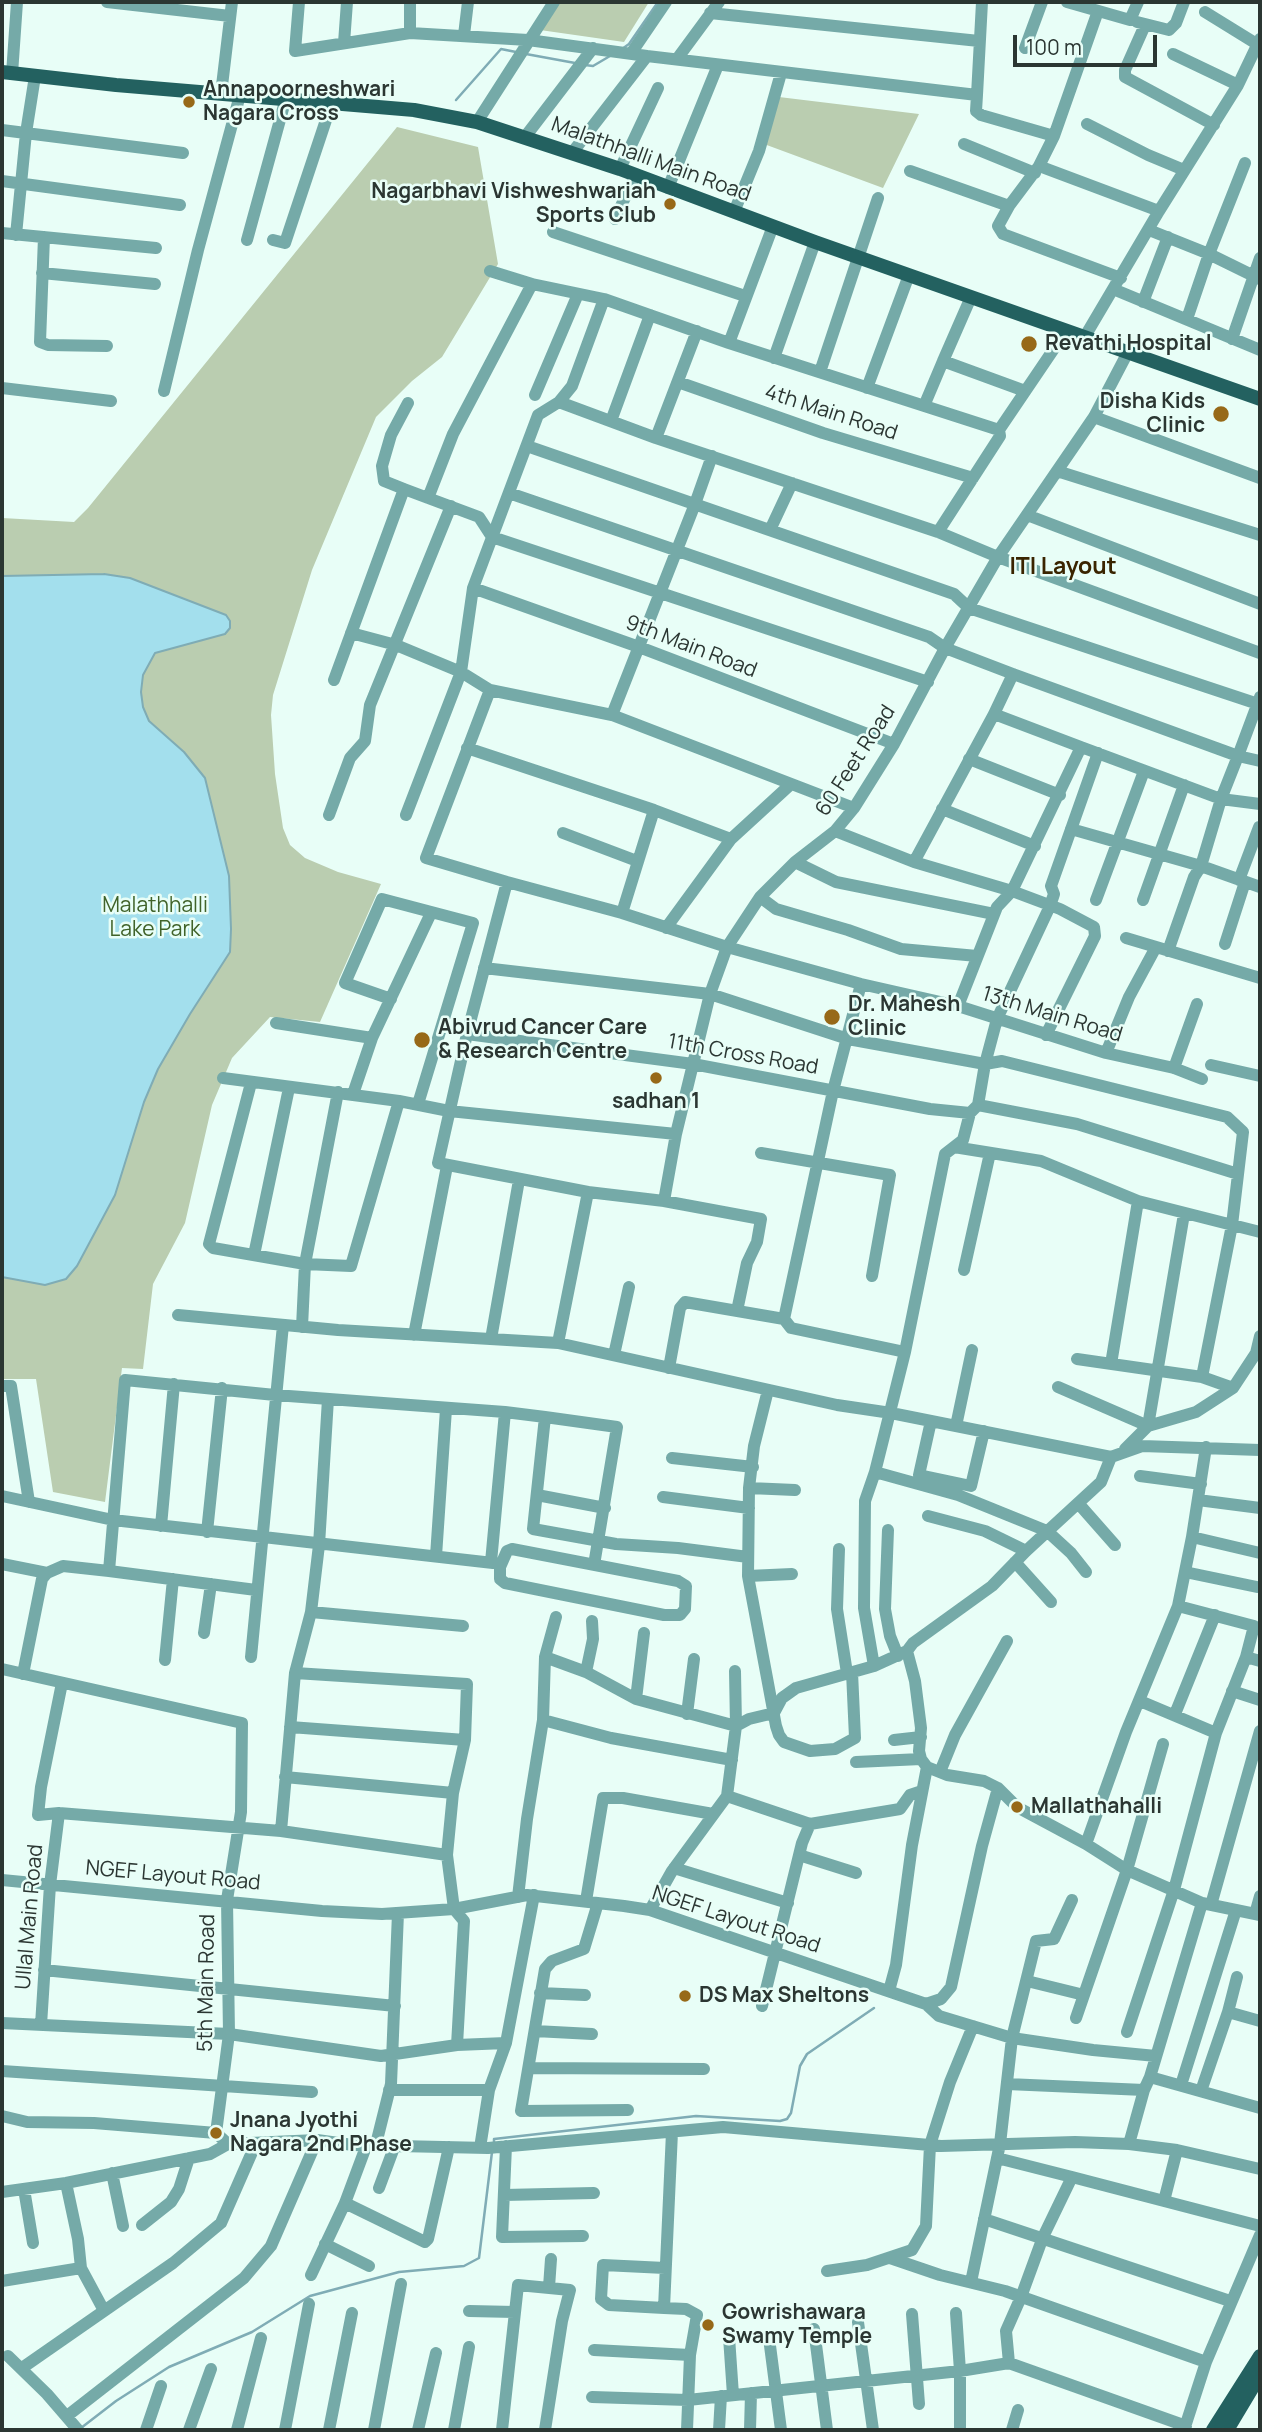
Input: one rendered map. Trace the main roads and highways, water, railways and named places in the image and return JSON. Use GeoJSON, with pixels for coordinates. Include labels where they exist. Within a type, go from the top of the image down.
{"type":"FeatureCollection","features":[{"type":"Feature","properties":{"kind":"main road","name":"Malathhalli Main Road"},"geometry":{"type":"LineString","coordinates":[[7,73],[414,110],[477,122],[620,169],[815,242],[1260,399]]}},
{"type":"Feature","properties":{"kind":"main road"},"geometry":{"type":"LineString","coordinates":[[1213,2430],[1260,2356]]}},
{"type":"Feature","properties":{"kind":"main road"},"geometry":{"type":"LineString","coordinates":[[1227,2430],[1260,2375]]}},
{"type":"Feature","properties":{"kind":"water"},"geometry":{"type":"Polygon","coordinates":[[[104,574],[130,578],[226,615],[230,621],[230,628],[225,634],[155,653],[143,675],[141,692],[149,721],[184,752],[205,778],[229,876],[230,952],[158,1069],[144,1102],[115,1195],[77,1266],[66,1279],[45,1285],[2,1277],[2,576],[104,574]]]}},
{"type":"Feature","properties":{"kind":"waterway"},"geometry":{"type":"LineString","coordinates":[[622,49],[629,44],[658,2]]}},
{"type":"Feature","properties":{"kind":"waterway"},"geometry":{"type":"LineString","coordinates":[[456,100],[501,49],[516,52]]}},
{"type":"Feature","properties":{"kind":"waterway"},"geometry":{"type":"LineString","coordinates":[[526,54],[575,63]]}},
{"type":"Feature","properties":{"kind":"waterway"},"geometry":{"type":"LineString","coordinates":[[585,65],[593,66],[610,56]]}},
{"type":"Feature","properties":{"kind":"waterway"},"geometry":{"type":"LineString","coordinates":[[494,2142],[494,2139],[696,2116],[780,2121],[787,2119],[791,2113],[800,2066],[807,2054],[874,2008]]}},
{"type":"Feature","properties":{"kind":"waterway"},"geometry":{"type":"LineString","coordinates":[[81,2428],[116,2401],[169,2367],[252,2332],[310,2296],[399,2272],[464,2266],[479,2258],[492,2152]]}},
{"type":"Feature","properties":{"kind":"place","name":"Annapoorneshwari Nagara Cross"},"geometry":{"type":"Point","coordinates":[189,102]}},
{"type":"Feature","properties":{"kind":"place","name":"Nagarbhavi Vishweshwariah Sports Club"},"geometry":{"type":"Point","coordinates":[670,204]}},
{"type":"Feature","properties":{"kind":"place","name":"Revathi Hospital"},"geometry":{"type":"Point","coordinates":[1029,344]}},
{"type":"Feature","properties":{"kind":"place","name":"Disha Kids Clinic"},"geometry":{"type":"Point","coordinates":[1221,414]}},
{"type":"Feature","properties":{"kind":"place","name":"Dr. Mahesh Clinic"},"geometry":{"type":"Point","coordinates":[832,1017]}},
{"type":"Feature","properties":{"kind":"place","name":"Abivrud Cancer Care & Research Centre"},"geometry":{"type":"Point","coordinates":[422,1040]}},
{"type":"Feature","properties":{"kind":"place","name":"sadhan 1"},"geometry":{"type":"Point","coordinates":[656,1078]}},
{"type":"Feature","properties":{"kind":"place","name":"Mallathahalli"},"geometry":{"type":"Point","coordinates":[1017,1807]}},
{"type":"Feature","properties":{"kind":"place","name":"DS Max Sheltons"},"geometry":{"type":"Point","coordinates":[685,1996]}},
{"type":"Feature","properties":{"kind":"place","name":"Jnana Jyothi Nagara 2nd Phase"},"geometry":{"type":"Point","coordinates":[216,2133]}},
{"type":"Feature","properties":{"kind":"place","name":"Gowrishawara Swamy Temple"},"geometry":{"type":"Point","coordinates":[708,2325]}},
{"type":"Feature","properties":{"kind":"district","name":"ITI Layout"},"geometry":{"type":"Point","coordinates":[1063,568]}},
{"type":"Feature","properties":{"kind":"park label","name":"Malathhalli Lake Park"},"geometry":{"type":"Point","coordinates":[155,918]}}]}
